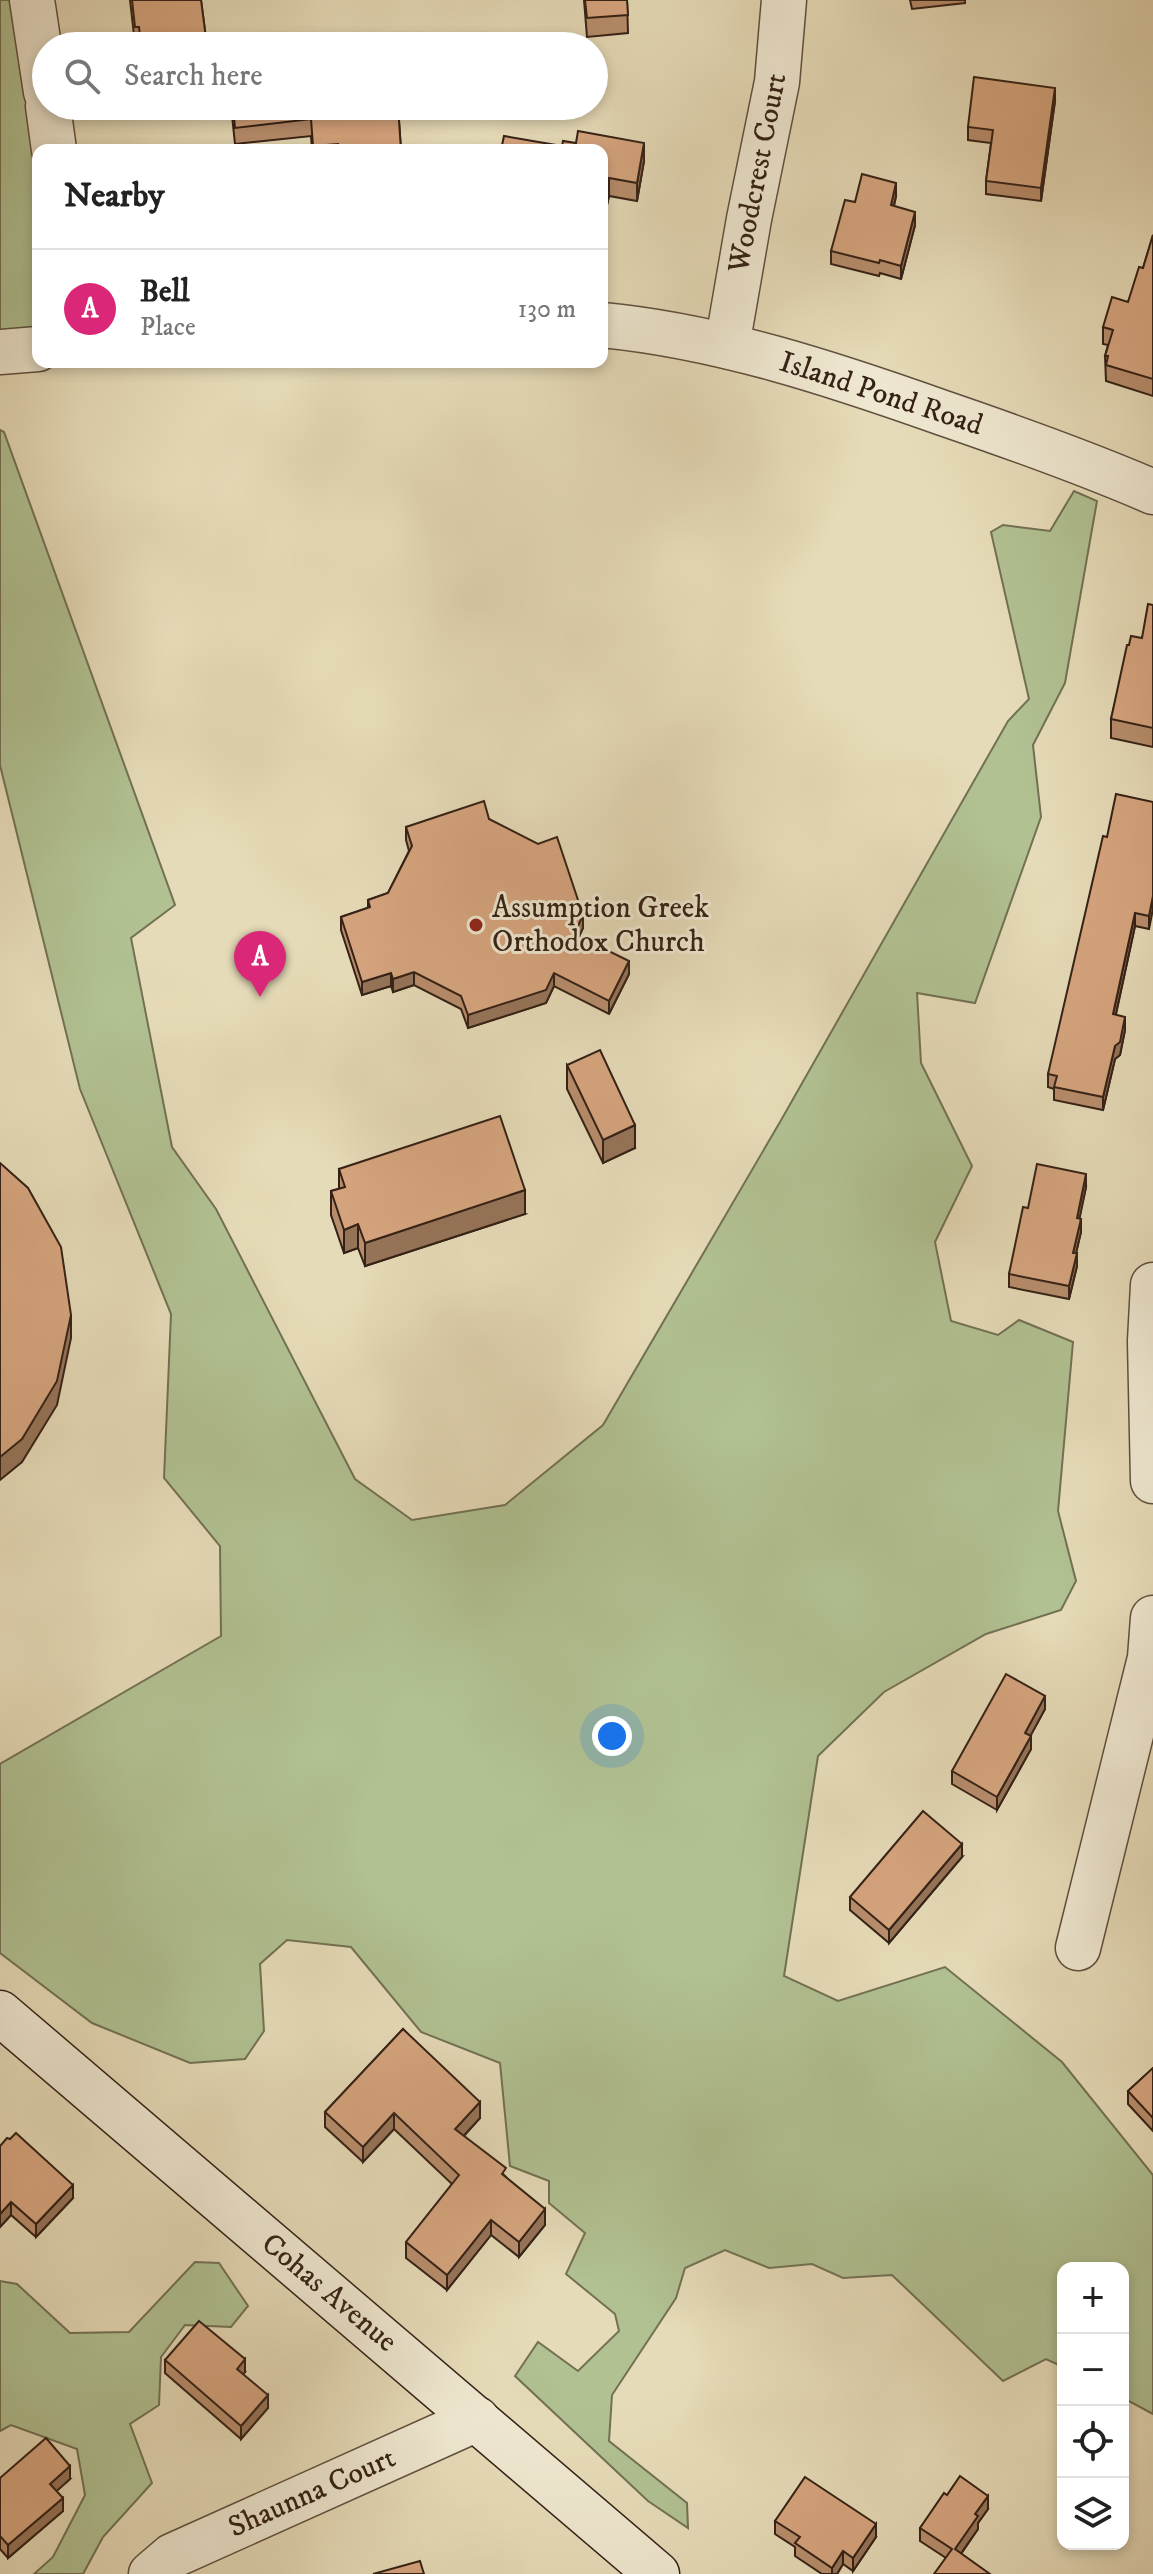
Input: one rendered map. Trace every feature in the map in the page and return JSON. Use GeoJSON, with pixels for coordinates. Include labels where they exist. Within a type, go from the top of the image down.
{"type":"FeatureCollection","features":[{"type":"Feature","properties":{"kind":"street"},"geometry":{"type":"LineString","coordinates":[[32,0],[37,32]]}},
{"type":"Feature","properties":{"kind":"street","name":"Woodcrest Court"},"geometry":{"type":"LineString","coordinates":[[727,346],[777,82],[784,0]]}},
{"type":"Feature","properties":{"kind":"street"},"geometry":{"type":"LineString","coordinates":[[50,120],[53,144]]}},
{"type":"Feature","properties":{"kind":"street","name":"Island Pond Road"},"geometry":{"type":"LineString","coordinates":[[608,326],[727,346],[893,395],[1018,439],[1153,492]]}},
{"type":"Feature","properties":{"kind":"street"},"geometry":{"type":"LineString","coordinates":[[0,352],[32,349]]}},
{"type":"Feature","properties":{"kind":"street"},"geometry":{"type":"LineString","coordinates":[[1153,1285],[1150,1341],[1153,1481]]}},
{"type":"Feature","properties":{"kind":"street"},"geometry":{"type":"LineString","coordinates":[[1078,1948],[1150,1658],[1153,1618]]}},
{"type":"Feature","properties":{"kind":"street","name":"Cohas Avenue"},"geometry":{"type":"LineString","coordinates":[[0,2013],[657,2574]]}},
{"type":"Feature","properties":{"kind":"street","name":"Shaunna Court"},"geometry":{"type":"LineString","coordinates":[[151,2574],[172,2556],[477,2419]]}},
{"type":"Feature","properties":{"kind":"green space"},"geometry":{"type":"Polygon","coordinates":[[[0,0],[32,0],[32,120],[37,120],[38,144],[32,144],[32,349],[0,351],[0,0]]]}},
{"type":"Feature","properties":{"kind":"green space"},"geometry":{"type":"Polygon","coordinates":[[[0,430],[4,432],[175,905],[131,938],[172,1147],[216,1209],[355,1479],[412,1520],[505,1505],[603,1425],[1008,721],[1029,699],[991,532],[1003,525],[1050,531],[1074,491],[1097,501],[1065,683],[1033,745],[1041,817],[975,1003],[917,993],[921,1063],[972,1166],[935,1242],[951,1321],[998,1335],[1019,1320],[1073,1342],[1058,1511],[1076,1581],[1061,1610],[986,1634],[884,1692],[818,1756],[784,1976],[838,2001],[945,1967],[1062,2062],[1153,2175],[1153,2414],[1129,2401],[1129,2262],[1057,2262],[1057,2364],[1046,2359],[1003,2381],[892,2275],[843,2278],[812,2264],[769,2268],[725,2250],[685,2268],[676,2298],[612,2395],[609,2441],[687,2503],[688,2528],[648,2501],[515,2376],[538,2342],[578,2371],[619,2331],[615,2314],[566,2274],[585,2233],[549,2203],[549,2181],[510,2166],[500,2063],[421,2032],[351,1947],[287,1940],[260,1964],[264,2031],[245,2059],[190,2063],[92,2023],[0,1953],[0,1764],[221,1636],[220,1546],[164,1478],[171,1314],[80,1089],[0,765],[0,430]]]}},
{"type":"Feature","properties":{"kind":"green space"},"geometry":{"type":"Polygon","coordinates":[[[195,2262],[219,2263],[248,2306],[231,2327],[185,2325],[161,2357],[159,2405],[130,2424],[152,2483],[103,2537],[83,2574],[34,2574],[53,2557],[85,2495],[77,2449],[11,2425],[0,2431],[0,2281],[17,2284],[70,2333],[129,2332],[195,2262]]]}},
{"type":"Feature","properties":{"kind":"building"},"geometry":{"type":"Polygon","coordinates":[[[132,0],[201,0],[205,32],[140,32],[139,27],[135,27],[132,0]]]}},
{"type":"Feature","properties":{"kind":"building"},"geometry":{"type":"Polygon","coordinates":[[[585,0],[627,0],[628,15],[587,18],[585,0]]]}},
{"type":"Feature","properties":{"kind":"building"},"geometry":{"type":"Polygon","coordinates":[[[974,77],[1055,88],[1041,188],[986,181],[993,130],[968,127],[974,77]]]}},
{"type":"Feature","properties":{"kind":"building"},"geometry":{"type":"Polygon","coordinates":[[[234,120],[303,120],[235,128],[234,120]]]}},
{"type":"Feature","properties":{"kind":"building"},"geometry":{"type":"Polygon","coordinates":[[[311,120],[399,120],[401,144],[313,144],[311,120]]]}},
{"type":"Feature","properties":{"kind":"building"},"geometry":{"type":"Polygon","coordinates":[[[578,131],[644,143],[637,183],[609,178],[608,182],[608,144],[562,144],[563,141],[576,143],[578,131]]]}},
{"type":"Feature","properties":{"kind":"building"},"geometry":{"type":"Polygon","coordinates":[[[504,136],[550,144],[502,144],[504,136]]]}},
{"type":"Feature","properties":{"kind":"building"},"geometry":{"type":"Polygon","coordinates":[[[862,174],[896,183],[891,205],[915,212],[901,266],[831,251],[845,200],[855,202],[862,174]]]}},
{"type":"Feature","properties":{"kind":"building"},"geometry":{"type":"Polygon","coordinates":[[[1153,235],[1153,379],[1106,365],[1108,356],[1105,356],[1113,330],[1103,327],[1112,297],[1128,302],[1153,235]]]}},
{"type":"Feature","properties":{"kind":"building"},"geometry":{"type":"Polygon","coordinates":[[[1148,604],[1153,605],[1153,728],[1111,719],[1127,645],[1131,636],[1142,638],[1148,604]]]}},
{"type":"Feature","properties":{"kind":"building"},"geometry":{"type":"Polygon","coordinates":[[[1116,794],[1153,802],[1153,896],[1149,916],[1135,913],[1113,1014],[1125,1017],[1103,1097],[1054,1087],[1057,1076],[1048,1074],[1103,836],[1107,837],[1116,794]]]}},
{"type":"Feature","properties":{"kind":"building","name":"Assumption Greek Orthodox Church"},"geometry":{"type":"Polygon","coordinates":[[[484,801],[489,819],[538,844],[557,837],[583,915],[574,934],[629,961],[609,1001],[554,973],[546,990],[468,1015],[461,996],[414,972],[393,979],[391,973],[362,982],[341,917],[370,907],[368,900],[388,893],[412,846],[406,827],[484,801]]]}},
{"type":"Feature","properties":{"kind":"building"},"geometry":{"type":"Polygon","coordinates":[[[600,1050],[635,1125],[603,1140],[567,1065],[600,1050]]]}},
{"type":"Feature","properties":{"kind":"building"},"geometry":{"type":"Polygon","coordinates":[[[500,1116],[525,1190],[365,1243],[358,1224],[344,1230],[331,1191],[345,1187],[339,1169],[500,1116]]]}},
{"type":"Feature","properties":{"kind":"building"},"geometry":{"type":"Polygon","coordinates":[[[0,1163],[28,1188],[61,1247],[71,1315],[57,1381],[22,1439],[0,1457],[0,1163]]]}},
{"type":"Feature","properties":{"kind":"building"},"geometry":{"type":"Polygon","coordinates":[[[1037,1164],[1086,1174],[1073,1253],[1077,1253],[1069,1286],[1009,1274],[1023,1207],[1028,1208],[1037,1164]]]}},
{"type":"Feature","properties":{"kind":"building"},"geometry":{"type":"Polygon","coordinates":[[[1006,1674],[1045,1696],[1025,1733],[1031,1736],[997,1797],[952,1771],[1006,1674]]]}},
{"type":"Feature","properties":{"kind":"building"},"geometry":{"type":"Polygon","coordinates":[[[923,1811],[962,1844],[889,1930],[850,1897],[923,1811]]]}},
{"type":"Feature","properties":{"kind":"building"},"geometry":{"type":"Polygon","coordinates":[[[403,2029],[480,2102],[455,2129],[506,2168],[502,2174],[545,2209],[519,2242],[491,2220],[447,2275],[406,2242],[459,2175],[394,2113],[363,2147],[325,2112],[403,2029]]]}},
{"type":"Feature","properties":{"kind":"building"},"geometry":{"type":"Polygon","coordinates":[[[1153,2068],[1153,2118],[1128,2091],[1153,2068]]]}},
{"type":"Feature","properties":{"kind":"building"},"geometry":{"type":"Polygon","coordinates":[[[16,2133],[73,2185],[36,2224],[11,2202],[0,2214],[0,2146],[16,2133]]]}},
{"type":"Feature","properties":{"kind":"building"},"geometry":{"type":"Polygon","coordinates":[[[199,2321],[245,2359],[237,2369],[268,2395],[241,2426],[165,2360],[199,2321]]]}},
{"type":"Feature","properties":{"kind":"building"},"geometry":{"type":"Polygon","coordinates":[[[46,2438],[70,2466],[50,2484],[63,2498],[8,2545],[0,2536],[0,2478],[46,2438]]]}},
{"type":"Feature","properties":{"kind":"building"},"geometry":{"type":"Polygon","coordinates":[[[960,2476],[988,2496],[955,2549],[990,2574],[934,2574],[952,2549],[920,2528],[960,2476]]]}},
{"type":"Feature","properties":{"kind":"building"},"geometry":{"type":"Polygon","coordinates":[[[805,2477],[876,2524],[853,2558],[843,2551],[832,2568],[795,2543],[800,2537],[775,2521],[805,2477]]]}},
{"type":"Feature","properties":{"kind":"building"},"geometry":{"type":"Polygon","coordinates":[[[420,2561],[424,2574],[373,2574],[420,2561]]]}},
{"type":"Feature","properties":{"kind":"place","name":"Assumption Greek Orthodox Church"},"geometry":{"type":"Point","coordinates":[476,925]}},
{"type":"Feature","properties":{"kind":"place","name":"Bell"},"geometry":{"type":"Point","coordinates":[260,997]}}]}
